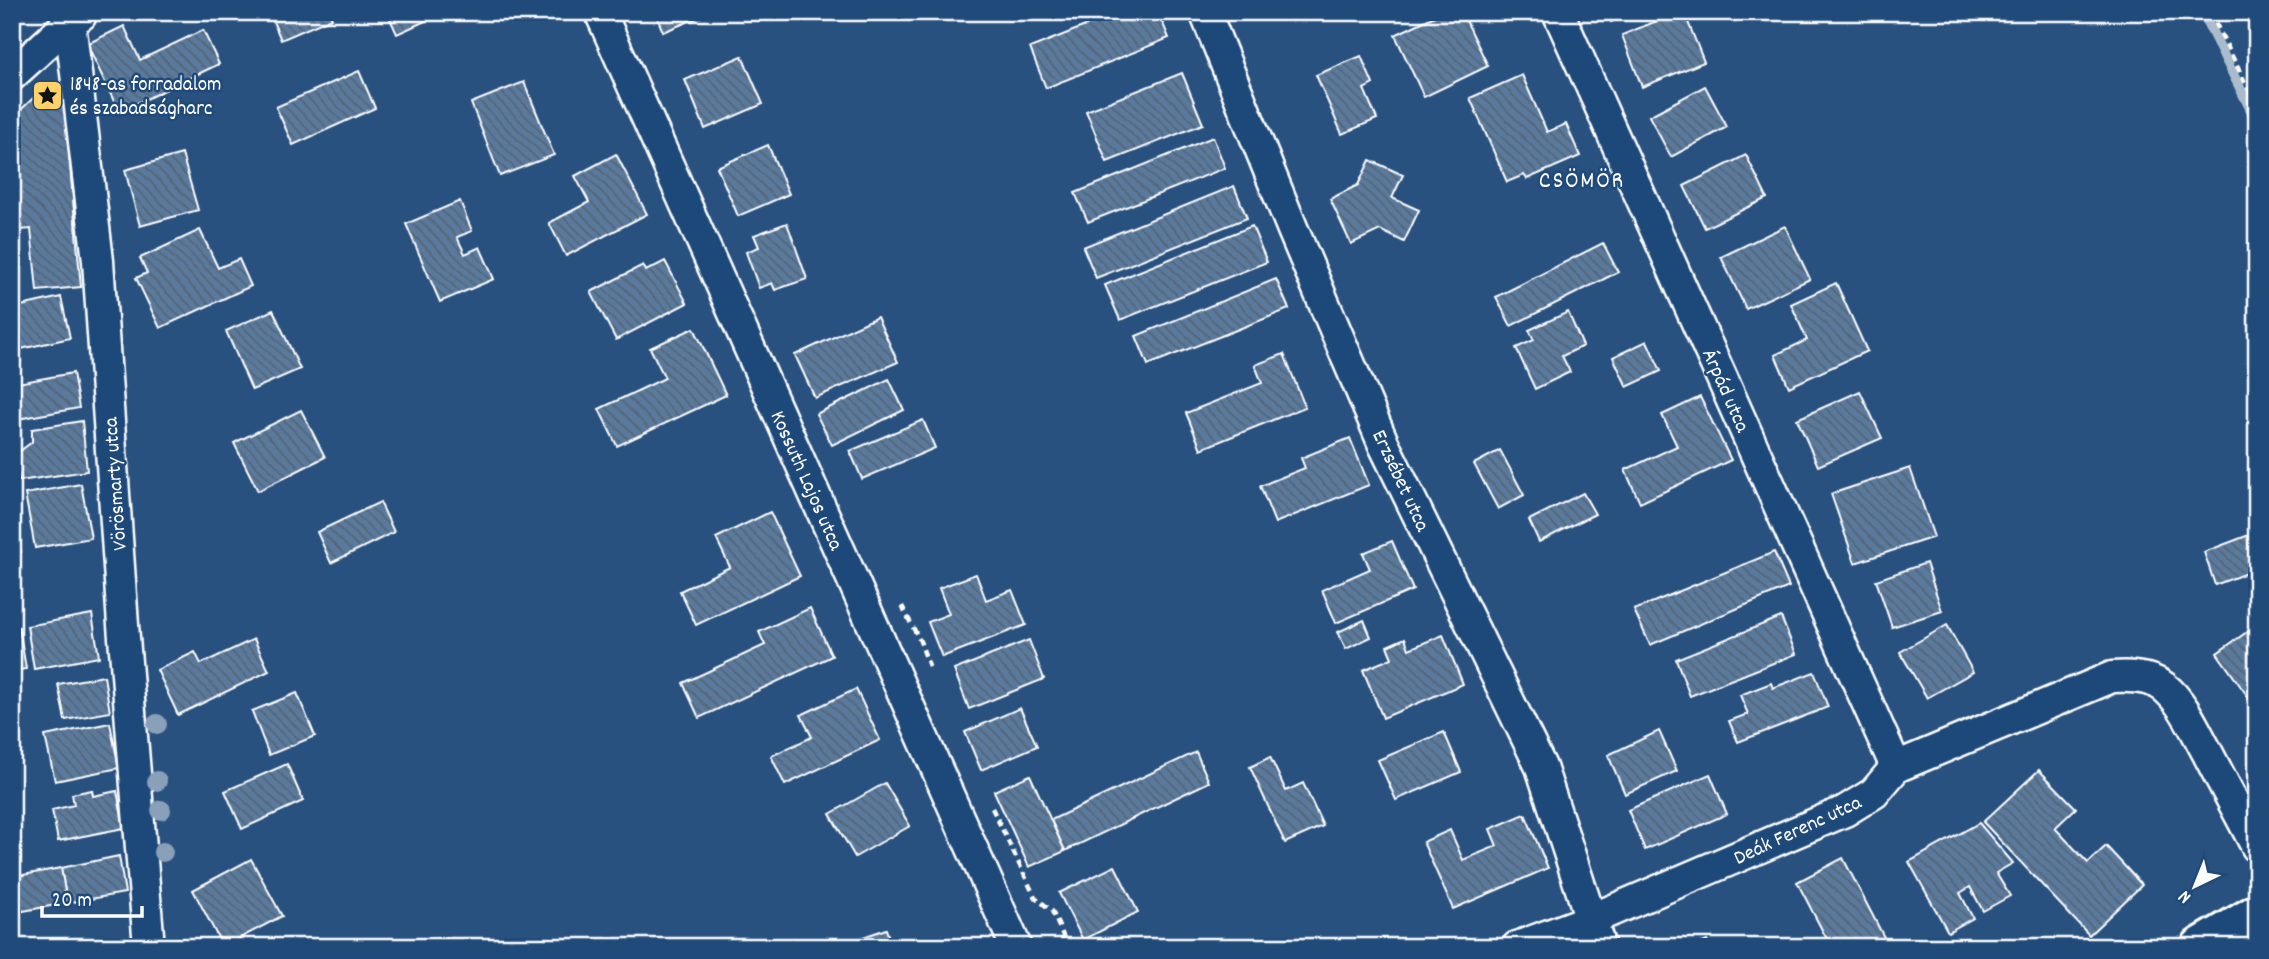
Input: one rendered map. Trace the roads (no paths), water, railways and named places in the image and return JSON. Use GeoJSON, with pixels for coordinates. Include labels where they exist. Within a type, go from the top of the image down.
{"type":"FeatureCollection","features":[{"type":"Feature","properties":{"kind":"street","name":"Kossuth Lajos utca"},"geometry":{"type":"LineString","coordinates":[[600,12],[1016,947]]}},
{"type":"Feature","properties":{"kind":"street","name":"Erzsébet utca"},"geometry":{"type":"LineString","coordinates":[[1205,12],[1384,445],[1541,767],[1596,933]]}},
{"type":"Feature","properties":{"kind":"street","name":"Árpád utca"},"geometry":{"type":"LineString","coordinates":[[1558,12],[1896,767]]}},
{"type":"Feature","properties":{"kind":"street"},"geometry":{"type":"LineString","coordinates":[[12,75],[73,16]]}},
{"type":"Feature","properties":{"kind":"street","name":"Vörösmarty utca"},"geometry":{"type":"LineString","coordinates":[[73,16],[98,261],[149,947]]}},
{"type":"Feature","properties":{"kind":"street","name":"Deák Ferenc utca"},"geometry":{"type":"LineString","coordinates":[[1517,947],[1596,933],[1845,811],[1874,793],[1896,767],[2112,677],[2146,679],[2162,685],[2175,698],[2257,847]]}},
{"type":"Feature","properties":{"kind":"street"},"geometry":{"type":"LineString","coordinates":[[2201,947],[2257,914]]}},
{"type":"Feature","properties":{"kind":"waterway"},"geometry":{"type":"LineString","coordinates":[[2202,12],[2257,122]]}},
{"type":"Feature","properties":{"kind":"place","name":"1848-as forradalom és szabadságharc"},"geometry":{"type":"Point","coordinates":[47,95]}},
{"type":"Feature","properties":{"kind":"district","name":"CSÖMÖR"},"geometry":{"type":"Point","coordinates":[1582,179]}}]}
